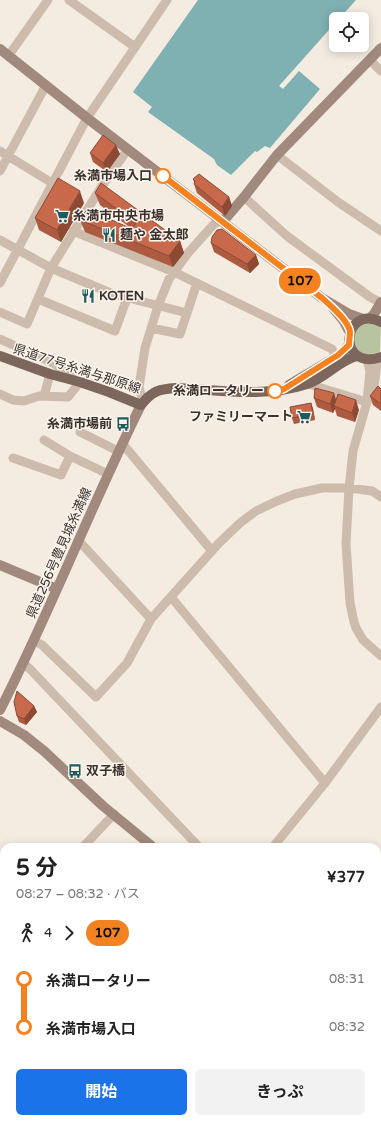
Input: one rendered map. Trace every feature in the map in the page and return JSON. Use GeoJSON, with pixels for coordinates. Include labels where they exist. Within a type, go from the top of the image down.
{"type":"FeatureCollection","features":[{"type":"Feature","properties":{"kind":"main road"},"geometry":{"type":"LineString","coordinates":[[380,357],[367,360],[357,356],[349,345],[350,333],[358,322],[367,319],[381,322]]}},
{"type":"Feature","properties":{"kind":"main road","name":"県道77号糸満与那原線"},"geometry":{"type":"LineString","coordinates":[[284,389],[336,357],[349,345]]}},
{"type":"Feature","properties":{"kind":"main road","name":"県道77号糸満与那原線"},"geometry":{"type":"LineString","coordinates":[[0,356],[142,404],[148,395],[166,389],[176,388],[256,392],[272,391],[308,384],[340,364],[357,356]]}},
{"type":"Feature","properties":{"kind":"street"},"geometry":{"type":"LineString","coordinates":[[9,55],[48,0]]}},
{"type":"Feature","properties":{"kind":"street"},"geometry":{"type":"LineString","coordinates":[[69,0],[135,47]]}},
{"type":"Feature","properties":{"kind":"street"},"geometry":{"type":"LineString","coordinates":[[0,283],[87,118],[167,0]]}},
{"type":"Feature","properties":{"kind":"street"},"geometry":{"type":"LineString","coordinates":[[0,48],[87,118],[322,298],[349,314],[367,319],[374,314],[381,302],[370,296],[287,236],[244,197]]}},
{"type":"Feature","properties":{"kind":"street"},"geometry":{"type":"LineString","coordinates":[[142,404],[139,387],[145,348],[158,306],[169,278],[174,272],[185,251],[215,223],[226,218],[277,155],[381,48]]}},
{"type":"Feature","properties":{"kind":"street"},"geometry":{"type":"LineString","coordinates":[[370,60],[381,70]]}},
{"type":"Feature","properties":{"kind":"street"},"geometry":{"type":"LineString","coordinates":[[0,171],[4,154],[46,85]]}},
{"type":"Feature","properties":{"kind":"street"},"geometry":{"type":"LineString","coordinates":[[0,312],[27,324],[51,268],[73,231],[105,189],[128,149]]}},
{"type":"Feature","properties":{"kind":"street"},"geometry":{"type":"LineString","coordinates":[[4,154],[52,183]]}},
{"type":"Feature","properties":{"kind":"street"},"geometry":{"type":"LineString","coordinates":[[277,155],[338,202],[381,231]]}},
{"type":"Feature","properties":{"kind":"street"},"geometry":{"type":"LineString","coordinates":[[73,231],[174,272],[197,283],[332,349],[336,357]]}},
{"type":"Feature","properties":{"kind":"street"},"geometry":{"type":"LineString","coordinates":[[0,240],[51,268],[113,294],[187,313]]}},
{"type":"Feature","properties":{"kind":"street"},"geometry":{"type":"LineString","coordinates":[[151,328],[180,334],[197,283]]}},
{"type":"Feature","properties":{"kind":"street"},"geometry":{"type":"LineString","coordinates":[[38,299],[114,331],[127,298]]}},
{"type":"Feature","properties":{"kind":"street"},"geometry":{"type":"LineString","coordinates":[[322,298],[344,320],[350,333]]}},
{"type":"Feature","properties":{"kind":"street"},"geometry":{"type":"LineString","coordinates":[[0,339],[55,364],[78,382],[68,397],[39,396],[24,401],[13,400],[0,394]]}},
{"type":"Feature","properties":{"kind":"street"},"geometry":{"type":"LineString","coordinates":[[367,402],[374,388],[376,365],[380,357]]}},
{"type":"Feature","properties":{"kind":"street"},"geometry":{"type":"LineString","coordinates":[[367,360],[370,371],[367,402],[353,451],[349,488],[346,544],[354,622],[359,634],[381,656]]}},
{"type":"Feature","properties":{"kind":"street"},"geometry":{"type":"LineString","coordinates":[[44,396],[50,374]]}},
{"type":"Feature","properties":{"kind":"street"},"geometry":{"type":"LineString","coordinates":[[308,384],[367,402]]}},
{"type":"Feature","properties":{"kind":"street","name":"県道256号豊見城糸満線"},"geometry":{"type":"LineString","coordinates":[[0,710],[24,664],[120,447],[142,404]]}},
{"type":"Feature","properties":{"kind":"street"},"geometry":{"type":"LineString","coordinates":[[80,432],[120,447],[212,551]]}},
{"type":"Feature","properties":{"kind":"street"},"geometry":{"type":"LineString","coordinates":[[44,440],[70,456],[108,474]]}},
{"type":"Feature","properties":{"kind":"street"},"geometry":{"type":"LineString","coordinates":[[13,458],[61,475],[70,456]]}},
{"type":"Feature","properties":{"kind":"street"},"geometry":{"type":"LineString","coordinates":[[34,641],[42,645],[96,697],[127,662],[151,619],[212,551],[240,523],[256,511],[295,494],[322,488],[349,488],[372,491],[381,497]]}},
{"type":"Feature","properties":{"kind":"street"},"geometry":{"type":"LineString","coordinates":[[78,540],[151,619]]}},
{"type":"Feature","properties":{"kind":"street"},"geometry":{"type":"LineString","coordinates":[[0,565],[57,589]]}},
{"type":"Feature","properties":{"kind":"street"},"geometry":{"type":"LineString","coordinates":[[170,597],[325,783]]}},
{"type":"Feature","properties":{"kind":"street"},"geometry":{"type":"LineString","coordinates":[[24,664],[36,674],[195,843]]}},
{"type":"Feature","properties":{"kind":"street"},"geometry":{"type":"LineString","coordinates":[[276,843],[325,783],[381,707]]}},
{"type":"Feature","properties":{"kind":"street"},"geometry":{"type":"LineString","coordinates":[[0,721],[24,735],[63,768],[103,806],[148,843]]}},
{"type":"Feature","properties":{"kind":"street"},"geometry":{"type":"LineString","coordinates":[[87,843],[114,814]]}},
{"type":"Feature","properties":{"kind":"green space"},"geometry":{"type":"Polygon","coordinates":[[[366,322],[381,326],[380,352],[364,355],[355,348],[354,332],[358,327],[366,322]]]}},
{"type":"Feature","properties":{"kind":"water"},"geometry":{"type":"Polygon","coordinates":[[[198,0],[356,0],[345,12],[329,12],[329,30],[279,86],[283,89],[299,71],[320,89],[270,148],[265,146],[257,152],[255,151],[231,175],[217,165],[214,159],[148,112],[152,107],[133,92],[198,0]]]}},
{"type":"Feature","properties":{"kind":"building"},"geometry":{"type":"Polygon","coordinates":[[[103,135],[116,145],[103,163],[90,153],[103,135]]]}},
{"type":"Feature","properties":{"kind":"building"},"geometry":{"type":"Polygon","coordinates":[[[199,174],[229,197],[222,207],[194,184],[195,181],[193,179],[199,174]]]}},
{"type":"Feature","properties":{"kind":"building"},"geometry":{"type":"Polygon","coordinates":[[[58,178],[80,191],[57,230],[35,218],[58,178]]]}},
{"type":"Feature","properties":{"kind":"building"},"geometry":{"type":"Polygon","coordinates":[[[101,183],[180,241],[169,256],[80,220],[87,209],[132,229],[136,223],[95,193],[101,183]]]}},
{"type":"Feature","properties":{"kind":"building"},"geometry":{"type":"Polygon","coordinates":[[[222,229],[256,255],[247,264],[211,243],[212,237],[217,230],[222,229]]]}},
{"type":"Feature","properties":{"kind":"building"},"geometry":{"type":"Polygon","coordinates":[[[378,386],[381,389],[381,404],[370,396],[378,386]]]}},
{"type":"Feature","properties":{"kind":"building"},"geometry":{"type":"Polygon","coordinates":[[[315,388],[334,393],[330,404],[314,398],[315,388]]]}},
{"type":"Feature","properties":{"kind":"building"},"geometry":{"type":"Polygon","coordinates":[[[338,394],[356,400],[352,413],[334,406],[338,394]]]}},
{"type":"Feature","properties":{"kind":"building"},"geometry":{"type":"Polygon","coordinates":[[[311,403],[313,414],[292,418],[290,407],[311,403]]]}},
{"type":"Feature","properties":{"kind":"building"},"geometry":{"type":"Polygon","coordinates":[[[17,691],[34,706],[24,719],[17,716],[14,702],[17,691]]]}},
{"type":"Feature","properties":{"kind":"bus line","name":"107"},"geometry":{"type":"LineString","coordinates":[[163,176],[322,298],[344,320],[350,333],[349,345],[341,354],[284,389],[275,391]]}},
{"type":"Feature","properties":{"kind":"place","name":"糸満市場入口"},"geometry":{"type":"Point","coordinates":[163,176]}},
{"type":"Feature","properties":{"kind":"place","name":"糸満市中央市場"},"geometry":{"type":"Point","coordinates":[62,216]}},
{"type":"Feature","properties":{"kind":"place","name":"麺や 金太郎"},"geometry":{"type":"Point","coordinates":[109,235]}},
{"type":"Feature","properties":{"kind":"place","name":"KOTEN"},"geometry":{"type":"Point","coordinates":[88,296]}},
{"type":"Feature","properties":{"kind":"place","name":"糸満ロータリー"},"geometry":{"type":"Point","coordinates":[275,391]}},
{"type":"Feature","properties":{"kind":"place","name":"ファミリーマート"},"geometry":{"type":"Point","coordinates":[304,417]}},
{"type":"Feature","properties":{"kind":"place","name":"糸満市場前"},"geometry":{"type":"Point","coordinates":[123,424]}},
{"type":"Feature","properties":{"kind":"place","name":"双子橋"},"geometry":{"type":"Point","coordinates":[75,771]}}]}
